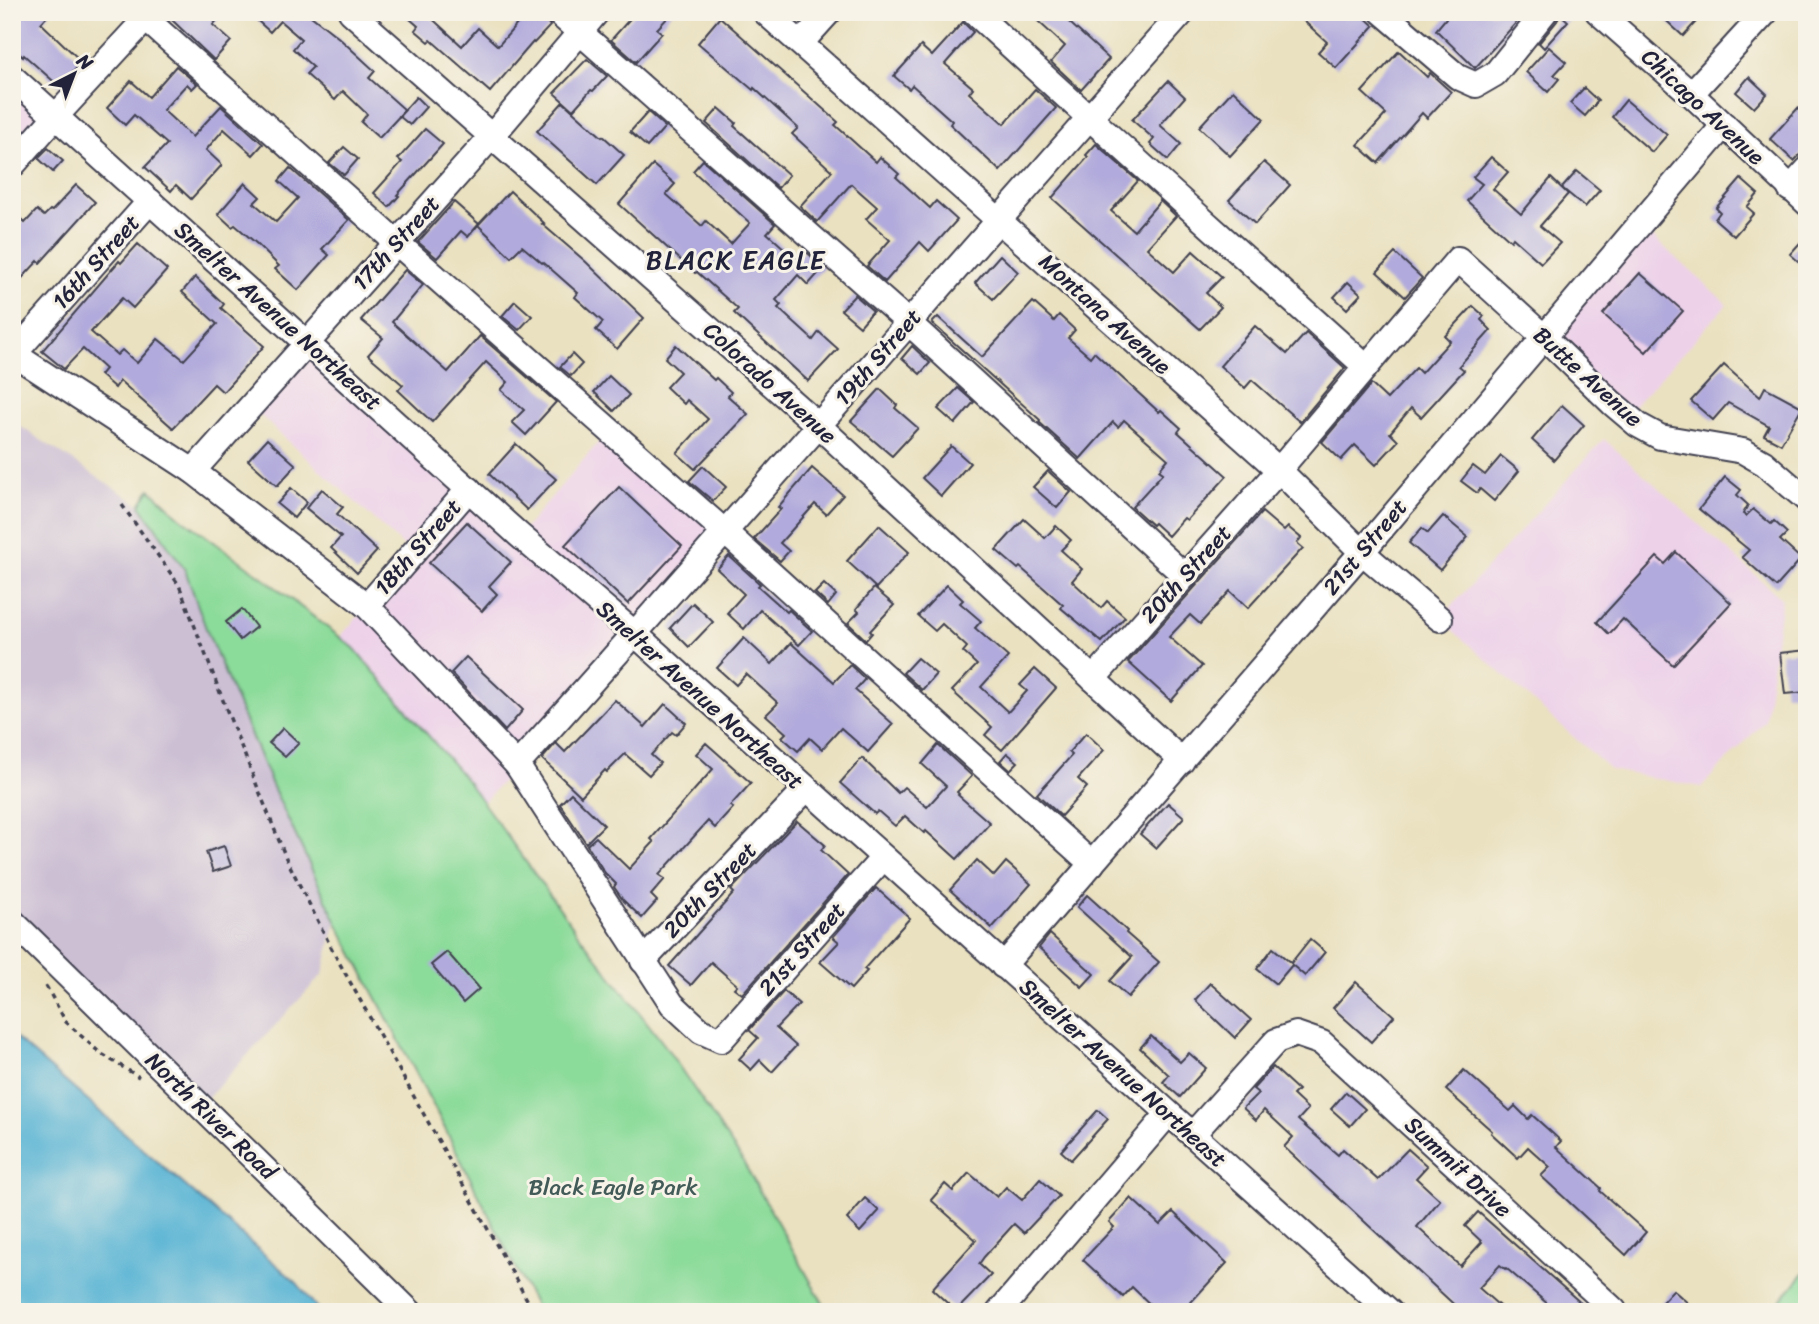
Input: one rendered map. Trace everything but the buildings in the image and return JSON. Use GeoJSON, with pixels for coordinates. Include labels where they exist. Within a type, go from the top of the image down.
{"type":"FeatureCollection","features":[{"type":"Feature","properties":{"kind":"street","name":"Colorado Avenue"},"geometry":{"type":"LineString","coordinates":[[351,12],[818,425],[1182,761]]}},
{"type":"Feature","properties":{"kind":"street"},"geometry":{"type":"LineString","coordinates":[[557,12],[908,322],[1185,576]]}},
{"type":"Feature","properties":{"kind":"street","name":"17th Street"},"geometry":{"type":"LineString","coordinates":[[193,471],[492,136],[597,12]]}},
{"type":"Feature","properties":{"kind":"street","name":"Montana Avenue"},"geometry":{"type":"LineString","coordinates":[[765,12],[1279,470],[1362,552],[1440,619]]}},
{"type":"Feature","properties":{"kind":"street"},"geometry":{"type":"LineString","coordinates":[[801,43],[829,12]]}},
{"type":"Feature","properties":{"kind":"street"},"geometry":{"type":"LineString","coordinates":[[974,12],[1366,367]]}},
{"type":"Feature","properties":{"kind":"street","name":"19th Street"},"geometry":{"type":"LineString","coordinates":[[517,765],[635,635],[1183,12]]}},
{"type":"Feature","properties":{"kind":"street"},"geometry":{"type":"LineString","coordinates":[[1382,12],[1458,77],[1476,85],[1495,74],[1545,12]]}},
{"type":"Feature","properties":{"kind":"street","name":"Chicago Avenue"},"geometry":{"type":"LineString","coordinates":[[1598,12],[1691,94],[1798,195]]}},
{"type":"Feature","properties":{"kind":"street"},"geometry":{"type":"LineString","coordinates":[[1691,94],[1766,12]]}},
{"type":"Feature","properties":{"kind":"street"},"geometry":{"type":"LineString","coordinates":[[12,166],[149,16],[396,242],[725,532],[1092,864]]}},
{"type":"Feature","properties":{"kind":"street","name":"Smelter Avenue Northeast"},"geometry":{"type":"LineString","coordinates":[[12,77],[468,489],[635,635],[1390,1312]]}},
{"type":"Feature","properties":{"kind":"street","name":"21st Street"},"geometry":{"type":"LineString","coordinates":[[1003,966],[1362,552],[1724,125]]}},
{"type":"Feature","properties":{"kind":"street"},"geometry":{"type":"LineString","coordinates":[[1798,195],[1807,170]]}},
{"type":"Feature","properties":{"kind":"street","name":"16th Street"},"geometry":{"type":"LineString","coordinates":[[13,354],[150,201]]}},
{"type":"Feature","properties":{"kind":"street","name":"20th Street"},"geometry":{"type":"LineString","coordinates":[[1093,679],[1279,470],[1458,259]]}},
{"type":"Feature","properties":{"kind":"street","name":"Butte Avenue"},"geometry":{"type":"LineString","coordinates":[[1458,259],[1638,425],[1660,437],[1743,451],[1764,463],[1807,500]]}},
{"type":"Feature","properties":{"kind":"street"},"geometry":{"type":"LineString","coordinates":[[13,354],[193,471],[368,606],[517,765],[643,961]]}},
{"type":"Feature","properties":{"kind":"street","name":"18th Street"},"geometry":{"type":"LineString","coordinates":[[368,606],[468,489]]}},
{"type":"Feature","properties":{"kind":"street","name":"20th Street"},"geometry":{"type":"LineString","coordinates":[[643,961],[806,789]]}},
{"type":"Feature","properties":{"kind":"street","name":"21st Street"},"geometry":{"type":"LineString","coordinates":[[643,961],[672,1004],[701,1031],[721,1040],[883,858]]}},
{"type":"Feature","properties":{"kind":"street","name":"North River Road"},"geometry":{"type":"LineString","coordinates":[[12,921],[410,1312]]}},
{"type":"Feature","properties":{"kind":"street","name":"Summit Drive"},"geometry":{"type":"LineString","coordinates":[[1193,1134],[1276,1041],[1296,1034],[1322,1043],[1613,1311]]}},
{"type":"Feature","properties":{"kind":"street"},"geometry":{"type":"LineString","coordinates":[[999,1312],[1168,1114]]}},
{"type":"Feature","properties":{"kind":"path"},"geometry":{"type":"LineString","coordinates":[[122,505],[179,585],[286,858],[335,955],[534,1312]]}},
{"type":"Feature","properties":{"kind":"shaded area"},"geometry":{"type":"Polygon","coordinates":[[[12,77],[56,116],[12,166],[12,77]]]}},
{"type":"Feature","properties":{"kind":"shaded area"},"geometry":{"type":"Polygon","coordinates":[[[1640,225],[1727,304],[1626,415],[1544,337],[1640,225]]]}},
{"type":"Feature","properties":{"kind":"shaded area"},"geometry":{"type":"Polygon","coordinates":[[[308,343],[520,534],[609,430],[725,532],[483,803],[354,648],[340,637],[412,554],[251,407],[308,343]]]}},
{"type":"Feature","properties":{"kind":"shaded area"},"geometry":{"type":"Polygon","coordinates":[[[12,421],[140,505],[185,570],[208,634],[272,785],[336,921],[323,974],[200,1106],[12,921],[12,421]]]}},
{"type":"Feature","properties":{"kind":"shaded area"},"geometry":{"type":"Polygon","coordinates":[[[1604,439],[1782,599],[1765,721],[1701,787],[1611,770],[1440,619],[1604,439]]]}},
{"type":"Feature","properties":{"kind":"green space","name":"Black Eagle Park"},"geometry":{"type":"Polygon","coordinates":[[[150,489],[180,517],[354,648],[468,782],[576,931],[666,1047],[742,1160],[828,1312],[538,1312],[336,921],[272,785],[208,634],[185,570],[140,505],[150,489]]]}},
{"type":"Feature","properties":{"kind":"green space"},"geometry":{"type":"Polygon","coordinates":[[[1807,1270],[1807,1312],[1771,1312],[1804,1273],[1807,1270]]]}},
{"type":"Feature","properties":{"kind":"water"},"geometry":{"type":"Polygon","coordinates":[[[12,1035],[297,1283],[320,1312],[12,1312],[12,1035]]]}},
{"type":"Feature","properties":{"kind":"district","name":"BLACK EAGLE"},"geometry":{"type":"Point","coordinates":[736,260]}}]}
